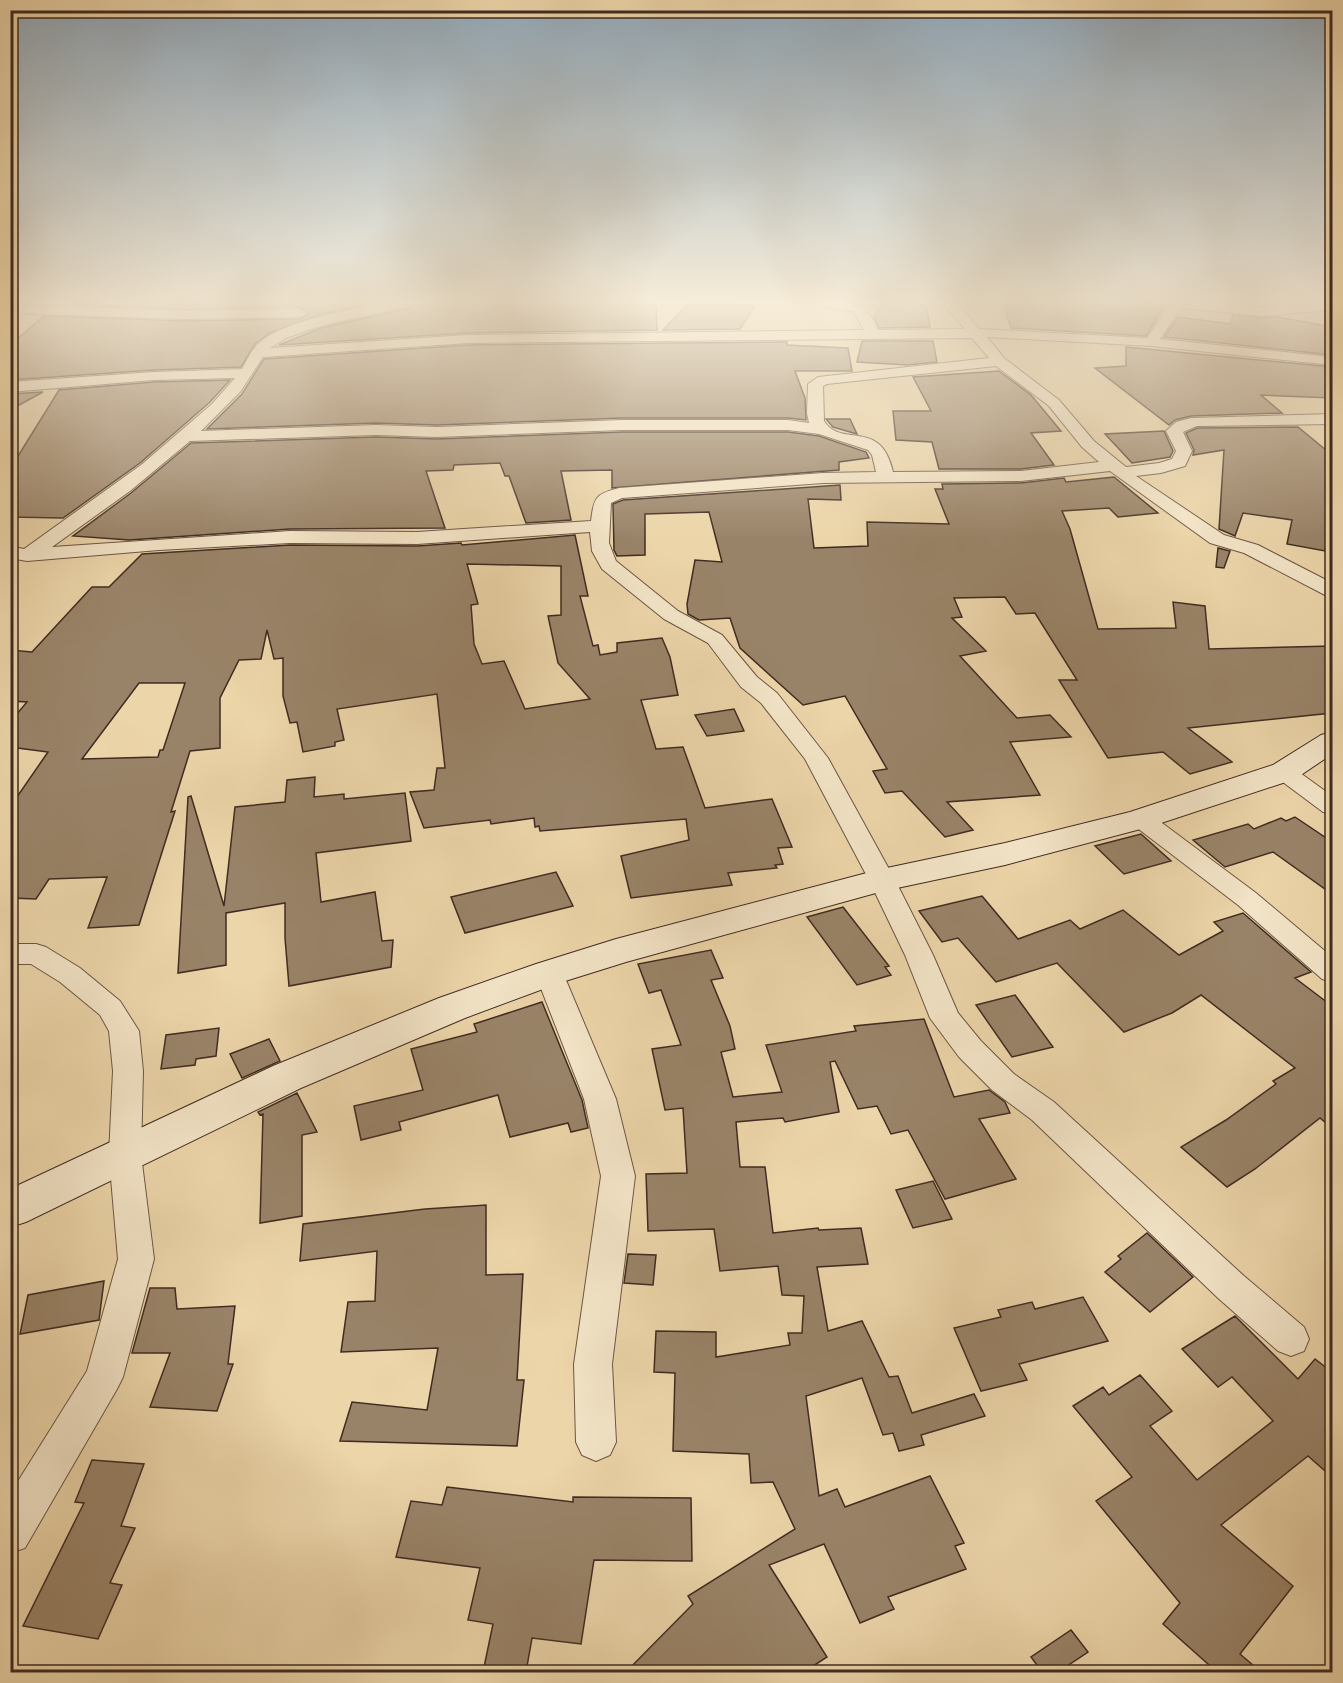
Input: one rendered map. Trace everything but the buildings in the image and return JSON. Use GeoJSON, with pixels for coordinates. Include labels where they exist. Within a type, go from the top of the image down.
{"type":"FeatureCollection","features":[{"type":"Feature","properties":{"kind":"street"},"geometry":{"type":"LineString","coordinates":[[10,387],[81,382]]}},
{"type":"Feature","properties":{"kind":"street"},"geometry":{"type":"LineString","coordinates":[[16,558],[83,519],[184,436],[228,397],[240,382]]}},
{"type":"Feature","properties":{"kind":"street"},"geometry":{"type":"LineString","coordinates":[[820,382],[816,384],[816,421],[822,430]]}},
{"type":"Feature","properties":{"kind":"street"},"geometry":{"type":"LineString","coordinates":[[1029,382],[1054,403],[1088,444],[1117,469],[1217,538],[1251,549],[1332,591]]}},
{"type":"Feature","properties":{"kind":"street"},"geometry":{"type":"LineString","coordinates":[[1292,1339],[1231,1287],[1043,1111],[1003,1082],[970,1049],[945,1018],[919,956],[882,880],[816,758],[769,698],[748,682],[715,639],[671,615],[609,565],[601,555],[598,544],[602,503],[604,499],[619,493],[823,478],[1021,476],[1161,468],[1179,462],[1184,451],[1174,431],[1189,423],[1332,420]]}},
{"type":"Feature","properties":{"kind":"street"},"geometry":{"type":"LineString","coordinates":[[184,436],[376,430],[437,432],[622,425],[789,425],[822,430],[836,436],[857,439],[873,446],[880,455],[886,477]]}},
{"type":"Feature","properties":{"kind":"street"},"geometry":{"type":"LineString","coordinates":[[16,558],[159,544],[290,537],[417,538],[600,526]]}},
{"type":"Feature","properties":{"kind":"street"},"geometry":{"type":"LineString","coordinates":[[10,1209],[287,1077],[452,1008],[549,973],[616,952],[882,880],[1005,854],[1141,819],[1284,772],[1332,741]]}},
{"type":"Feature","properties":{"kind":"street"},"geometry":{"type":"LineString","coordinates":[[1284,772],[1332,807]]}},
{"type":"Feature","properties":{"kind":"street"},"geometry":{"type":"LineString","coordinates":[[1141,819],[1247,899],[1332,972]]}},
{"type":"Feature","properties":{"kind":"street"},"geometry":{"type":"LineString","coordinates":[[10,954],[36,954],[70,975],[110,1008],[124,1032],[129,1071],[125,1155],[136,1259],[104,1377],[10,1533]]}},
{"type":"Feature","properties":{"kind":"street"},"geometry":{"type":"LineString","coordinates":[[549,973],[600,1100],[618,1176],[593,1364],[596,1442]]}}]}
